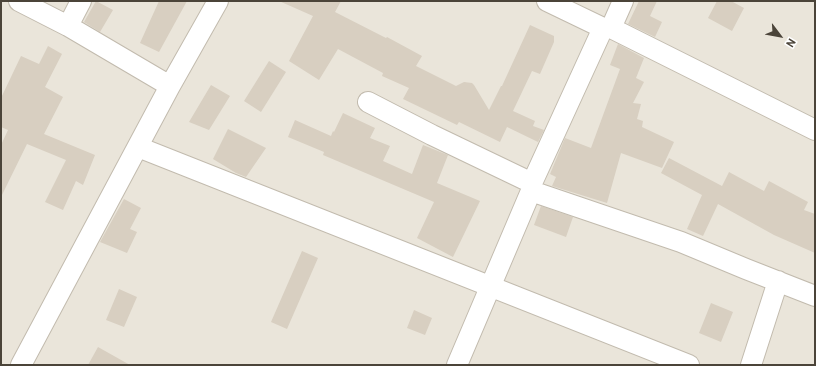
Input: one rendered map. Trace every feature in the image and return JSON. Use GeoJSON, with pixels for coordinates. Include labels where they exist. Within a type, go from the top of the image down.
{"type":"FeatureCollection","features":[{"type":"Feature","properties":{"kind":"street"},"geometry":{"type":"LineString","coordinates":[[19,1],[68,26],[170,86]]}},
{"type":"Feature","properties":{"kind":"street"},"geometry":{"type":"LineString","coordinates":[[68,26],[81,1]]}},
{"type":"Feature","properties":{"kind":"street"},"geometry":{"type":"LineString","coordinates":[[21,365],[170,86],[218,1]]}},
{"type":"Feature","properties":{"kind":"street"},"geometry":{"type":"LineString","coordinates":[[547,1],[607,28],[815,130]]}},
{"type":"Feature","properties":{"kind":"street"},"geometry":{"type":"LineString","coordinates":[[457,365],[531,187],[607,28],[623,1]]}},
{"type":"Feature","properties":{"kind":"street"},"geometry":{"type":"LineString","coordinates":[[368,102],[531,187],[681,242],[746,270],[815,296]]}},
{"type":"Feature","properties":{"kind":"street"},"geometry":{"type":"LineString","coordinates":[[138,147],[689,365]]}},
{"type":"Feature","properties":{"kind":"street"},"geometry":{"type":"LineString","coordinates":[[750,365],[778,281]]}},
{"type":"Feature","properties":{"kind":"shaded area"},"geometry":{"type":"Polygon","coordinates":[[[1,1],[815,1],[815,365],[1,365],[1,1]]]}},
{"type":"Feature","properties":{"kind":"building"},"geometry":{"type":"Polygon","coordinates":[[[96,1],[113,10],[100,32],[84,22],[96,1]]]}},
{"type":"Feature","properties":{"kind":"building"},"geometry":{"type":"Polygon","coordinates":[[[159,1],[187,1],[159,52],[140,43],[159,1]]]}},
{"type":"Feature","properties":{"kind":"building"},"geometry":{"type":"Polygon","coordinates":[[[279,1],[341,1],[335,12],[422,56],[416,66],[456,86],[464,82],[472,83],[489,110],[502,86],[530,25],[554,36],[554,42],[540,74],[532,71],[513,111],[535,121],[533,126],[544,130],[538,142],[507,127],[500,142],[459,122],[457,125],[403,99],[409,88],[382,76],[383,73],[338,49],[319,80],[289,61],[313,16],[279,1]]]}},
{"type":"Feature","properties":{"kind":"building"},"geometry":{"type":"Polygon","coordinates":[[[639,1],[657,1],[650,16],[662,22],[655,37],[628,24],[639,1]]]}},
{"type":"Feature","properties":{"kind":"building"},"geometry":{"type":"Polygon","coordinates":[[[717,1],[731,1],[744,8],[732,31],[708,18],[717,1]]]}},
{"type":"Feature","properties":{"kind":"building"},"geometry":{"type":"Polygon","coordinates":[[[618,44],[644,58],[636,78],[644,82],[633,103],[641,104],[637,119],[643,121],[642,127],[674,142],[662,168],[621,153],[607,203],[552,186],[556,177],[550,174],[565,138],[591,148],[620,69],[610,65],[618,44]]]}},
{"type":"Feature","properties":{"kind":"building"},"geometry":{"type":"Polygon","coordinates":[[[48,46],[62,54],[45,87],[63,97],[44,134],[95,155],[83,185],[76,181],[63,210],[45,202],[66,160],[27,144],[1,197],[1,145],[8,130],[1,127],[1,98],[21,56],[39,64],[48,46]]]}},
{"type":"Feature","properties":{"kind":"building"},"geometry":{"type":"Polygon","coordinates":[[[269,61],[286,72],[261,112],[244,101],[269,61]]]}},
{"type":"Feature","properties":{"kind":"building"},"geometry":{"type":"Polygon","coordinates":[[[211,85],[230,96],[209,130],[189,122],[211,85]]]}},
{"type":"Feature","properties":{"kind":"building"},"geometry":{"type":"Polygon","coordinates":[[[343,113],[375,128],[370,138],[390,146],[383,161],[412,174],[423,145],[448,155],[437,183],[480,201],[453,257],[417,238],[434,202],[323,155],[324,152],[288,137],[295,120],[331,136],[343,113]]]}},
{"type":"Feature","properties":{"kind":"building"},"geometry":{"type":"Polygon","coordinates":[[[228,129],[266,148],[246,177],[236,173],[213,159],[228,129]]]}},
{"type":"Feature","properties":{"kind":"building"},"geometry":{"type":"Polygon","coordinates":[[[669,158],[722,186],[729,172],[764,191],[769,181],[808,202],[804,210],[815,214],[815,253],[774,235],[718,204],[703,236],[687,229],[702,195],[661,173],[669,158]]]}},
{"type":"Feature","properties":{"kind":"building"},"geometry":{"type":"Polygon","coordinates":[[[124,199],[141,208],[130,229],[137,232],[127,253],[100,242],[124,199]]]}},
{"type":"Feature","properties":{"kind":"building"},"geometry":{"type":"Polygon","coordinates":[[[541,206],[573,217],[566,237],[534,225],[541,206]]]}},
{"type":"Feature","properties":{"kind":"building"},"geometry":{"type":"Polygon","coordinates":[[[302,251],[318,258],[287,329],[271,322],[302,251]]]}},
{"type":"Feature","properties":{"kind":"building"},"geometry":{"type":"Polygon","coordinates":[[[119,289],[137,297],[124,327],[106,320],[119,289]]]}},
{"type":"Feature","properties":{"kind":"building"},"geometry":{"type":"Polygon","coordinates":[[[711,303],[733,312],[721,342],[699,333],[711,303]]]}},
{"type":"Feature","properties":{"kind":"building"},"geometry":{"type":"Polygon","coordinates":[[[414,310],[432,318],[425,335],[407,328],[414,310]]]}},
{"type":"Feature","properties":{"kind":"building"},"geometry":{"type":"Polygon","coordinates":[[[98,347],[130,365],[88,365],[98,347]]]}}]}
